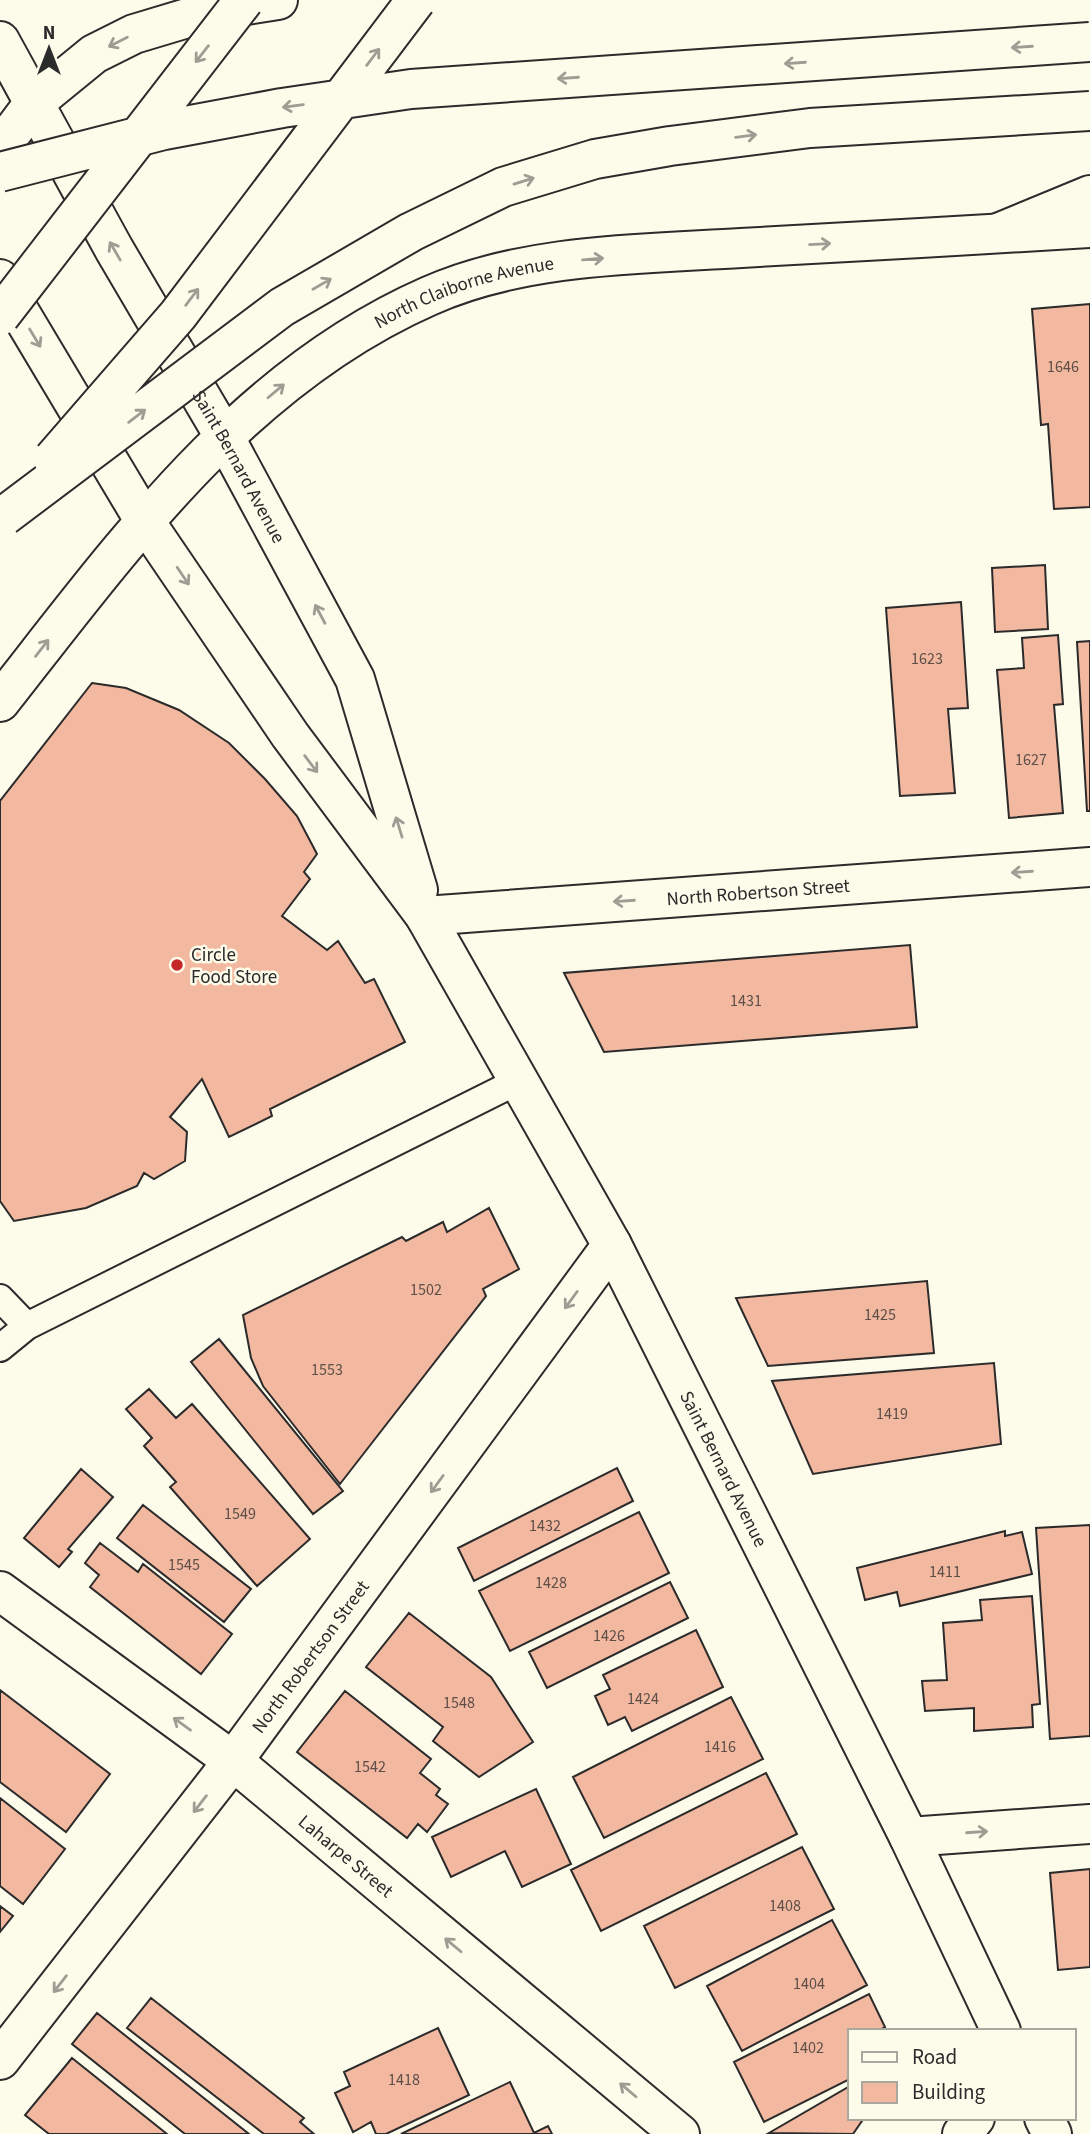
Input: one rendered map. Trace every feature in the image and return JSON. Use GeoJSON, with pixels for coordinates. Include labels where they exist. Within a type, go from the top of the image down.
{"type":"FeatureCollection","features":[{"type":"Feature","properties":{"kind":"main road"},"geometry":{"type":"LineString","coordinates":[[0,316],[244,0]]}},
{"type":"Feature","properties":{"kind":"main road"},"geometry":{"type":"LineString","coordinates":[[0,148],[34,103],[94,54],[134,34],[214,10],[278,0]]}},
{"type":"Feature","properties":{"kind":"main road"},"geometry":{"type":"LineString","coordinates":[[2,518],[178,315],[416,0]]}},
{"type":"Feature","properties":{"kind":"main road","name":"Saint Bernard Avenue"},"geometry":{"type":"LineString","coordinates":[[0,41],[114,249],[224,436],[355,679],[425,916]]}},
{"type":"Feature","properties":{"kind":"main road"},"geometry":{"type":"LineString","coordinates":[[0,172],[164,130],[282,108],[411,89],[1090,42]]}},
{"type":"Feature","properties":{"kind":"main road"},"geometry":{"type":"LineString","coordinates":[[2,518],[282,307],[411,233],[503,187],[595,159],[670,146],[810,128],[1090,111]]}},
{"type":"Feature","properties":{"kind":"main road"},"geometry":{"type":"LineString","coordinates":[[998,233],[1090,195]]}},
{"type":"Feature","properties":{"kind":"main road","name":"North Claiborne Avenue"},"geometry":{"type":"LineString","coordinates":[[0,702],[144,520],[224,436],[279,388],[327,354],[429,295],[490,275],[554,262],[1090,228]]}},
{"type":"Feature","properties":{"kind":"main road","name":"Saint Bernard Avenue"},"geometry":{"type":"LineString","coordinates":[[0,279],[144,520],[290,734],[425,916],[612,1245],[909,1837],[1000,2029]]}},
{"type":"Feature","properties":{"kind":"main road","name":"North Robertson Street"},"geometry":{"type":"LineString","coordinates":[[425,916],[1090,867]]}},
{"type":"Feature","properties":{"kind":"main road","name":"North Robertson Street"},"geometry":{"type":"LineString","coordinates":[[0,2060],[233,1761],[612,1245]]}},
{"type":"Feature","properties":{"kind":"main road","name":"Laharpe Street"},"geometry":{"type":"LineString","coordinates":[[0,1591],[233,1761],[680,2134]]}},
{"type":"Feature","properties":{"kind":"main road"},"geometry":{"type":"LineString","coordinates":[[909,1837],[1090,1824]]}},
{"type":"Feature","properties":{"kind":"main road"},"geometry":{"type":"LineString","coordinates":[[962,2134],[973,2120]]}},
{"type":"Feature","properties":{"kind":"lane"},"geometry":{"type":"LineString","coordinates":[[0,1348],[27,1326],[519,1081]]}},
{"type":"Feature","properties":{"kind":"lane"},"geometry":{"type":"LineString","coordinates":[[0,1298],[27,1326]]}},
{"type":"Feature","properties":{"kind":"building"},"geometry":{"type":"Polygon","coordinates":[[[1090,304],[1090,507],[1054,509],[1048,424],[1041,425],[1032,309],[1090,304]]]}},
{"type":"Feature","properties":{"kind":"building"},"geometry":{"type":"Polygon","coordinates":[[[1045,565],[1048,629],[995,632],[992,568],[1045,565]]]}},
{"type":"Feature","properties":{"kind":"building"},"geometry":{"type":"Polygon","coordinates":[[[961,602],[968,708],[948,709],[955,793],[900,796],[886,608],[961,602]]]}},
{"type":"Feature","properties":{"kind":"building"},"geometry":{"type":"Polygon","coordinates":[[[1058,635],[1063,704],[1054,705],[1063,813],[1009,818],[997,670],[1024,668],[1022,638],[1058,635]]]}},
{"type":"Feature","properties":{"kind":"building"},"geometry":{"type":"Polygon","coordinates":[[[1090,641],[1090,811],[1087,811],[1077,642],[1090,641]]]}},
{"type":"Feature","properties":{"kind":"building","name":"Circle Food Store"},"geometry":{"type":"Polygon","coordinates":[[[92,683],[126,688],[179,710],[229,743],[265,779],[297,816],[317,854],[304,872],[310,879],[282,916],[327,950],[338,941],[365,983],[374,979],[405,1042],[270,1109],[272,1116],[229,1137],[202,1079],[170,1117],[187,1132],[185,1161],[154,1179],[144,1173],[137,1186],[86,1208],[14,1221],[0,1201],[0,801],[92,683]]]}},
{"type":"Feature","properties":{"kind":"building"},"geometry":{"type":"Polygon","coordinates":[[[910,945],[917,1027],[604,1052],[564,973],[910,945]]]}},
{"type":"Feature","properties":{"kind":"building"},"geometry":{"type":"Polygon","coordinates":[[[489,1208],[519,1269],[483,1289],[486,1296],[340,1484],[263,1386],[251,1358],[243,1315],[402,1237],[406,1241],[443,1222],[447,1232],[489,1208]]]}},
{"type":"Feature","properties":{"kind":"building"},"geometry":{"type":"Polygon","coordinates":[[[927,1281],[934,1353],[768,1366],[736,1298],[927,1281]]]}},
{"type":"Feature","properties":{"kind":"building"},"geometry":{"type":"Polygon","coordinates":[[[219,1339],[343,1491],[313,1514],[191,1362],[219,1339]]]}},
{"type":"Feature","properties":{"kind":"building"},"geometry":{"type":"Polygon","coordinates":[[[994,1363],[1001,1444],[813,1474],[772,1381],[994,1363]]]}},
{"type":"Feature","properties":{"kind":"building"},"geometry":{"type":"Polygon","coordinates":[[[149,1389],[176,1418],[192,1404],[310,1539],[257,1586],[170,1487],[176,1482],[144,1446],[152,1438],[126,1409],[149,1389]]]}},
{"type":"Feature","properties":{"kind":"building"},"geometry":{"type":"Polygon","coordinates":[[[617,1468],[633,1501],[474,1581],[458,1548],[617,1468]]]}},
{"type":"Feature","properties":{"kind":"building"},"geometry":{"type":"Polygon","coordinates":[[[81,1469],[113,1497],[68,1549],[72,1552],[59,1567],[24,1538],[81,1469]]]}},
{"type":"Feature","properties":{"kind":"building"},"geometry":{"type":"Polygon","coordinates":[[[143,1505],[251,1589],[224,1622],[117,1538],[143,1505]]]}},
{"type":"Feature","properties":{"kind":"building"},"geometry":{"type":"Polygon","coordinates":[[[639,1512],[669,1573],[510,1651],[479,1591],[639,1512]]]}},
{"type":"Feature","properties":{"kind":"building"},"geometry":{"type":"Polygon","coordinates":[[[1090,1525],[1090,1736],[1050,1739],[1036,1528],[1090,1525]]]}},
{"type":"Feature","properties":{"kind":"building"},"geometry":{"type":"Polygon","coordinates":[[[1005,1531],[1005,1536],[1022,1532],[1032,1574],[900,1606],[897,1592],[865,1600],[857,1568],[1005,1531]]]}},
{"type":"Feature","properties":{"kind":"building"},"geometry":{"type":"Polygon","coordinates":[[[100,1543],[138,1572],[143,1564],[232,1634],[201,1674],[90,1587],[99,1575],[85,1563],[100,1543]]]}},
{"type":"Feature","properties":{"kind":"building"},"geometry":{"type":"Polygon","coordinates":[[[670,1582],[688,1618],[547,1688],[529,1652],[670,1582]]]}},
{"type":"Feature","properties":{"kind":"building"},"geometry":{"type":"Polygon","coordinates":[[[1032,1596],[1040,1704],[1032,1705],[1033,1727],[974,1731],[974,1708],[925,1711],[922,1681],[947,1680],[943,1623],[982,1620],[980,1600],[1032,1596]]]}},
{"type":"Feature","properties":{"kind":"building"},"geometry":{"type":"Polygon","coordinates":[[[409,1613],[491,1677],[533,1742],[479,1777],[433,1741],[443,1727],[366,1667],[409,1613]]]}},
{"type":"Feature","properties":{"kind":"building"},"geometry":{"type":"Polygon","coordinates":[[[696,1630],[723,1687],[632,1731],[625,1717],[608,1725],[595,1696],[610,1689],[603,1675],[696,1630]]]}},
{"type":"Feature","properties":{"kind":"building"},"geometry":{"type":"Polygon","coordinates":[[[0,1690],[110,1774],[66,1832],[0,1782],[0,1690]]]}},
{"type":"Feature","properties":{"kind":"building"},"geometry":{"type":"Polygon","coordinates":[[[345,1691],[431,1759],[420,1773],[440,1789],[436,1795],[448,1804],[427,1832],[418,1824],[407,1838],[297,1752],[345,1691]]]}},
{"type":"Feature","properties":{"kind":"building"},"geometry":{"type":"Polygon","coordinates":[[[731,1697],[763,1759],[604,1838],[573,1777],[731,1697]]]}},
{"type":"Feature","properties":{"kind":"building"},"geometry":{"type":"Polygon","coordinates":[[[766,1773],[797,1834],[601,1931],[571,1870],[766,1773]]]}},
{"type":"Feature","properties":{"kind":"building"},"geometry":{"type":"Polygon","coordinates":[[[536,1789],[571,1864],[522,1887],[505,1851],[451,1877],[432,1837],[536,1789]]]}},
{"type":"Feature","properties":{"kind":"building"},"geometry":{"type":"Polygon","coordinates":[[[0,1798],[65,1849],[23,1904],[0,1886],[0,1798]]]}},
{"type":"Feature","properties":{"kind":"building"},"geometry":{"type":"Polygon","coordinates":[[[802,1847],[834,1909],[675,1988],[644,1926],[802,1847]]]}},
{"type":"Feature","properties":{"kind":"building"},"geometry":{"type":"Polygon","coordinates":[[[1090,1869],[1090,1967],[1058,1970],[1050,1873],[1090,1869]]]}},
{"type":"Feature","properties":{"kind":"building"},"geometry":{"type":"Polygon","coordinates":[[[0,1906],[13,1916],[0,1932],[0,1906]]]}},
{"type":"Feature","properties":{"kind":"building"},"geometry":{"type":"Polygon","coordinates":[[[832,1920],[867,1985],[742,2051],[707,1986],[832,1920]]]}},
{"type":"Feature","properties":{"kind":"building"},"geometry":{"type":"Polygon","coordinates":[[[869,1994],[885,2027],[848,2029],[848,2080],[764,2122],[734,2062],[869,1994]]]}},
{"type":"Feature","properties":{"kind":"building"},"geometry":{"type":"Polygon","coordinates":[[[151,1998],[304,2118],[300,2122],[314,2134],[264,2134],[127,2028],[151,1998]]]}},
{"type":"Feature","properties":{"kind":"building"},"geometry":{"type":"Polygon","coordinates":[[[97,2013],[249,2134],[185,2134],[72,2044],[97,2013]]]}},
{"type":"Feature","properties":{"kind":"building"},"geometry":{"type":"Polygon","coordinates":[[[438,2028],[469,2095],[386,2134],[376,2134],[371,2122],[353,2132],[335,2093],[350,2086],[344,2072],[438,2028]]]}},
{"type":"Feature","properties":{"kind":"building"},"geometry":{"type":"Polygon","coordinates":[[[72,2058],[167,2134],[49,2134],[25,2115],[72,2058]]]}},
{"type":"Feature","properties":{"kind":"building"},"geometry":{"type":"Polygon","coordinates":[[[510,2082],[534,2133],[548,2126],[552,2134],[401,2134],[510,2082]]]}},
{"type":"Feature","properties":{"kind":"building"},"geometry":{"type":"Polygon","coordinates":[[[848,2087],[848,2120],[863,2120],[853,2134],[769,2133],[848,2087]]]}},
{"type":"Feature","properties":{"kind":"place","name":"Circle Food Store"},"geometry":{"type":"Point","coordinates":[177,965]}}]}
